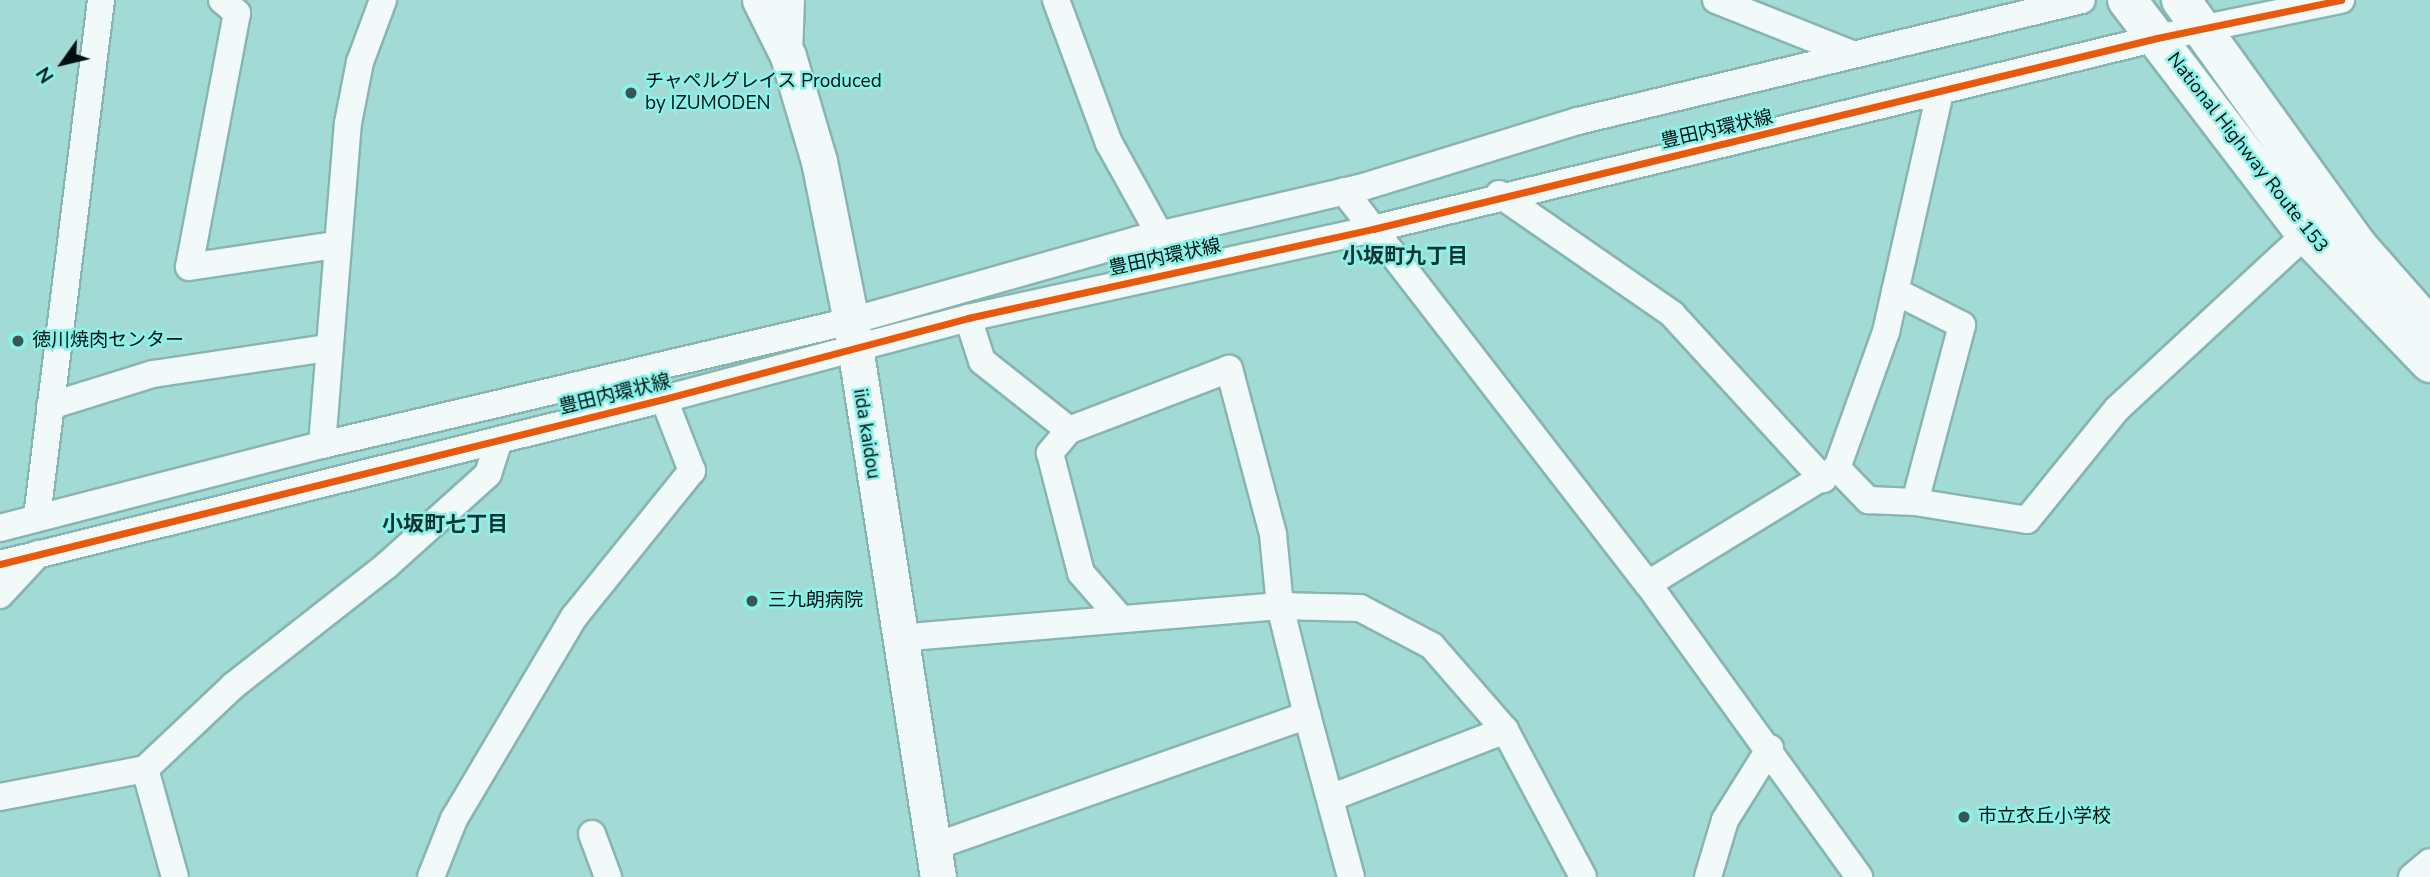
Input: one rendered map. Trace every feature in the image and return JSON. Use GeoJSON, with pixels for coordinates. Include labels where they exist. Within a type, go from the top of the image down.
{"type":"FeatureCollection","features":[{"type":"Feature","properties":{"kind":"highway","name":"National Highway Route 153"},"geometry":{"type":"LineString","coordinates":[[2127,0],[2306,234],[2430,363]]}},
{"type":"Feature","properties":{"kind":"highway","name":"National Highway Route 153"},"geometry":{"type":"LineString","coordinates":[[2193,14],[2357,245],[2430,328]]}},
{"type":"Feature","properties":{"kind":"main road","name":"iida kaidou"},"geometry":{"type":"LineString","coordinates":[[761,0],[788,56],[819,161],[852,335],[898,638],[936,862]]}},
{"type":"Feature","properties":{"kind":"street"},"geometry":{"type":"LineString","coordinates":[[37,517],[101,0]]}},
{"type":"Feature","properties":{"kind":"street"},"geometry":{"type":"LineString","coordinates":[[222,0],[237,13],[189,267],[334,245]]}},
{"type":"Feature","properties":{"kind":"street"},"geometry":{"type":"LineString","coordinates":[[322,445],[334,245],[348,123],[360,62],[383,0]]}},
{"type":"Feature","properties":{"kind":"street"},"geometry":{"type":"LineString","coordinates":[[788,56],[791,0]]}},
{"type":"Feature","properties":{"kind":"street"},"geometry":{"type":"LineString","coordinates":[[1056,0],[1109,143],[1160,234]]}},
{"type":"Feature","properties":{"kind":"street"},"geometry":{"type":"LineString","coordinates":[[1716,0],[1849,53]]}},
{"type":"Feature","properties":{"kind":"street","name":"豊田内環状線"},"geometry":{"type":"LineString","coordinates":[[0,564],[664,399],[1160,234],[1344,191],[1578,121],[1849,53],[2082,0]]}},
{"type":"Feature","properties":{"kind":"street","name":"豊田内環状線"},"geometry":{"type":"LineString","coordinates":[[0,528],[322,445],[852,335],[968,318],[1373,229],[1499,194],[1940,93],[2157,38],[2193,14],[2342,0]]}},
{"type":"Feature","properties":{"kind":"street"},"geometry":{"type":"LineString","coordinates":[[1648,584],[1735,526],[1830,474],[1886,332],[1940,93]]}},
{"type":"Feature","properties":{"kind":"street"},"geometry":{"type":"LineString","coordinates":[[1344,191],[1648,584],[1770,748],[1860,877]]}},
{"type":"Feature","properties":{"kind":"street"},"geometry":{"type":"LineString","coordinates":[[1499,194],[1672,314],[1830,474],[1868,500],[1915,502],[2026,520],[2117,409],[2306,234]]}},
{"type":"Feature","properties":{"kind":"street"},"geometry":{"type":"LineString","coordinates":[[1895,291],[1962,325],[1915,502]]}},
{"type":"Feature","properties":{"kind":"street"},"geometry":{"type":"LineString","coordinates":[[968,318],[982,361],[1069,430]]}},
{"type":"Feature","properties":{"kind":"street"},"geometry":{"type":"LineString","coordinates":[[50,406],[153,374],[328,348]]}},
{"type":"Feature","properties":{"kind":"street"},"geometry":{"type":"LineString","coordinates":[[1121,618],[1081,573],[1050,453],[1069,430],[1229,369],[1273,534],[1280,606],[1351,877]]}},
{"type":"Feature","properties":{"kind":"street"},"geometry":{"type":"LineString","coordinates":[[431,877],[454,819],[568,627],[692,471],[664,399]]}},
{"type":"Feature","properties":{"kind":"street"},"geometry":{"type":"LineString","coordinates":[[0,797],[145,769],[233,686],[386,566],[488,474],[499,440]]}},
{"type":"Feature","properties":{"kind":"street"},"geometry":{"type":"LineString","coordinates":[[0,595],[39,553]]}},
{"type":"Feature","properties":{"kind":"street"},"geometry":{"type":"LineString","coordinates":[[898,638],[1280,606],[1360,608],[1432,646],[1505,730],[1583,877]]}},
{"type":"Feature","properties":{"kind":"street"},"geometry":{"type":"LineString","coordinates":[[936,862],[1307,715]]}},
{"type":"Feature","properties":{"kind":"street"},"geometry":{"type":"LineString","coordinates":[[1331,798],[1505,730]]}},
{"type":"Feature","properties":{"kind":"street"},"geometry":{"type":"LineString","coordinates":[[1708,877],[1725,820],[1770,748]]}},
{"type":"Feature","properties":{"kind":"street"},"geometry":{"type":"LineString","coordinates":[[145,769],[175,877]]}},
{"type":"Feature","properties":{"kind":"street"},"geometry":{"type":"LineString","coordinates":[[592,834],[608,877]]}},
{"type":"Feature","properties":{"kind":"street"},"geometry":{"type":"LineString","coordinates":[[2412,877],[2430,862]]}},
{"type":"Feature","properties":{"kind":"cycle path"},"geometry":{"type":"LineString","coordinates":[[0,564],[664,399],[968,318],[1373,229],[2157,38],[2341,0]]}},
{"type":"Feature","properties":{"kind":"place","name":"チャペルグレイス Produced by IZUMODEN"},"geometry":{"type":"Point","coordinates":[631,93]}},
{"type":"Feature","properties":{"kind":"place","name":"徳川焼肉センター"},"geometry":{"type":"Point","coordinates":[18,341]}},
{"type":"Feature","properties":{"kind":"place","name":"三九朗病院"},"geometry":{"type":"Point","coordinates":[752,601]}},
{"type":"Feature","properties":{"kind":"place","name":"市立衣丘小学校"},"geometry":{"type":"Point","coordinates":[1964,817]}},
{"type":"Feature","properties":{"kind":"district","name":"小坂町九丁目"},"geometry":{"type":"Point","coordinates":[1405,256]}},
{"type":"Feature","properties":{"kind":"district","name":"小坂町七丁目"},"geometry":{"type":"Point","coordinates":[445,524]}}]}
